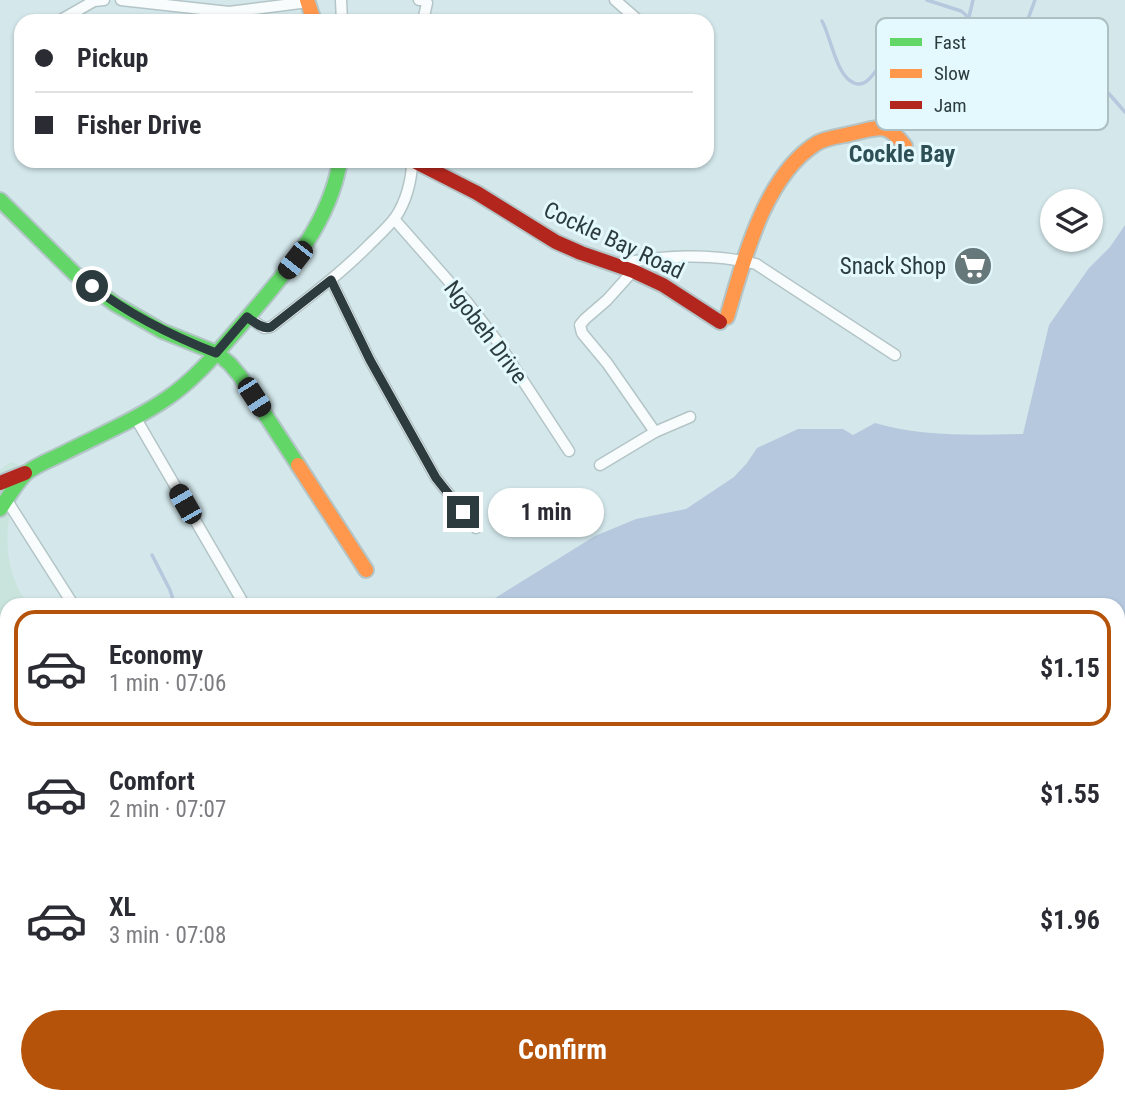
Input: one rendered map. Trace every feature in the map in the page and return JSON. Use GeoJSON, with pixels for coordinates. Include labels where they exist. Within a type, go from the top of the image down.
{"type":"FeatureCollection","features":[{"type":"Feature","properties":{"kind":"street"},"geometry":{"type":"LineString","coordinates":[[71,14],[94,1],[104,0]]}},
{"type":"Feature","properties":{"kind":"street"},"geometry":{"type":"LineString","coordinates":[[121,0],[214,14]]}},
{"type":"Feature","properties":{"kind":"street"},"geometry":{"type":"LineString","coordinates":[[419,0],[427,4],[425,14]]}},
{"type":"Feature","properties":{"kind":"street"},"geometry":{"type":"LineString","coordinates":[[615,0],[631,14]]}},
{"type":"Feature","properties":{"kind":"street"},"geometry":{"type":"LineString","coordinates":[[238,14],[308,1]]}},
{"type":"Feature","properties":{"kind":"street"},"geometry":{"type":"LineString","coordinates":[[742,261],[762,212],[791,164],[819,141],[876,128]]}},
{"type":"Feature","properties":{"kind":"street"},"geometry":{"type":"LineString","coordinates":[[888,130],[896,134],[905,145]]}},
{"type":"Feature","properties":{"kind":"street"},"geometry":{"type":"LineString","coordinates":[[0,483],[135,417],[185,384],[216,353],[295,260],[328,203],[339,168]]}},
{"type":"Feature","properties":{"kind":"street","name":"Cockle Bay Road"},"geometry":{"type":"LineString","coordinates":[[247,317],[268,329],[331,280],[394,219],[416,168]]}},
{"type":"Feature","properties":{"kind":"street","name":"Cockle Bay Road"},"geometry":{"type":"LineString","coordinates":[[430,168],[477,193],[556,242],[633,271],[723,320],[736,288],[742,261]]}},
{"type":"Feature","properties":{"kind":"street"},"geometry":{"type":"LineString","coordinates":[[0,200],[75,274],[115,304],[162,331],[216,353],[230,364],[366,570]]}},
{"type":"Feature","properties":{"kind":"street","name":"Ngobeh Drive"},"geometry":{"type":"LineString","coordinates":[[394,219],[467,302],[497,341],[569,451]]}},
{"type":"Feature","properties":{"kind":"street"},"geometry":{"type":"LineString","coordinates":[[615,264],[685,256],[756,264],[895,355]]}},
{"type":"Feature","properties":{"kind":"street"},"geometry":{"type":"LineString","coordinates":[[633,271],[580,326],[582,333],[607,363],[655,432]]}},
{"type":"Feature","properties":{"kind":"street"},"geometry":{"type":"LineString","coordinates":[[331,280],[370,360],[436,478],[476,528]]}},
{"type":"Feature","properties":{"kind":"street"},"geometry":{"type":"LineString","coordinates":[[135,417],[240,598]]}},
{"type":"Feature","properties":{"kind":"street"},"geometry":{"type":"LineString","coordinates":[[600,465],[655,432],[690,417]]}},
{"type":"Feature","properties":{"kind":"street"},"geometry":{"type":"LineString","coordinates":[[27,472],[3,504],[68,598]]}},
{"type":"Feature","properties":{"kind":"green space"},"geometry":{"type":"Polygon","coordinates":[[[11,462],[21,466],[24,473],[14,500],[7,534],[12,572],[24,598],[0,598],[0,470],[11,462]]]}},
{"type":"Feature","properties":{"kind":"water"},"geometry":{"type":"Polygon","coordinates":[[[1125,225],[1125,598],[495,598],[595,536],[636,519],[686,509],[734,477],[757,448],[798,429],[843,429],[853,435],[875,423],[930,433],[1023,434],[1049,325],[1089,268],[1110,247],[1125,225]]]}},
{"type":"Feature","properties":{"kind":"waterway"},"geometry":{"type":"LineString","coordinates":[[927,0],[961,11],[967,18]]}},
{"type":"Feature","properties":{"kind":"waterway"},"geometry":{"type":"LineString","coordinates":[[969,17],[973,0]]}},
{"type":"Feature","properties":{"kind":"waterway"},"geometry":{"type":"LineString","coordinates":[[1028,18],[1035,0]]}},
{"type":"Feature","properties":{"kind":"waterway"},"geometry":{"type":"LineString","coordinates":[[822,21],[838,65],[848,79],[862,84],[876,72]]}},
{"type":"Feature","properties":{"kind":"waterway"},"geometry":{"type":"LineString","coordinates":[[1108,93],[1125,112]]}},
{"type":"Feature","properties":{"kind":"waterway"},"geometry":{"type":"LineString","coordinates":[[152,555],[172,598]]}},
{"type":"Feature","properties":{"kind":"traffic: fast"},"geometry":{"type":"LineString","coordinates":[[0,509],[29,471],[154,407],[207,364],[303,248],[326,207],[338,168]]}},
{"type":"Feature","properties":{"kind":"traffic: fast"},"geometry":{"type":"LineString","coordinates":[[0,200],[75,274],[115,304],[162,331],[217,353],[230,364],[298,465]]}},
{"type":"Feature","properties":{"kind":"traffic: slow"},"geometry":{"type":"LineString","coordinates":[[307,0],[312,14]]}},
{"type":"Feature","properties":{"kind":"traffic: slow"},"geometry":{"type":"LineString","coordinates":[[727,317],[758,221],[783,176],[817,143],[876,128]]}},
{"type":"Feature","properties":{"kind":"traffic: slow"},"geometry":{"type":"LineString","coordinates":[[888,130],[905,146]]}},
{"type":"Feature","properties":{"kind":"traffic: slow"},"geometry":{"type":"LineString","coordinates":[[298,465],[366,570]]}},
{"type":"Feature","properties":{"kind":"traffic: jam"},"geometry":{"type":"LineString","coordinates":[[428,168],[477,193],[556,242],[663,285],[720,322]]}},
{"type":"Feature","properties":{"kind":"traffic: jam"},"geometry":{"type":"LineString","coordinates":[[0,483],[25,473]]}},
{"type":"Feature","properties":{"kind":"place","name":"Snack Shop"},"geometry":{"type":"Point","coordinates":[973,266]}},
{"type":"Feature","properties":{"kind":"district","name":"Cockle Bay"},"geometry":{"type":"Point","coordinates":[902,154]}},
{"type":"Feature","properties":{"kind":"route"},"geometry":{"type":"LineString","coordinates":[[92,286],[115,304],[162,331],[216,353],[247,317],[268,329],[331,280],[370,360],[436,478],[463,512]]}}]}
